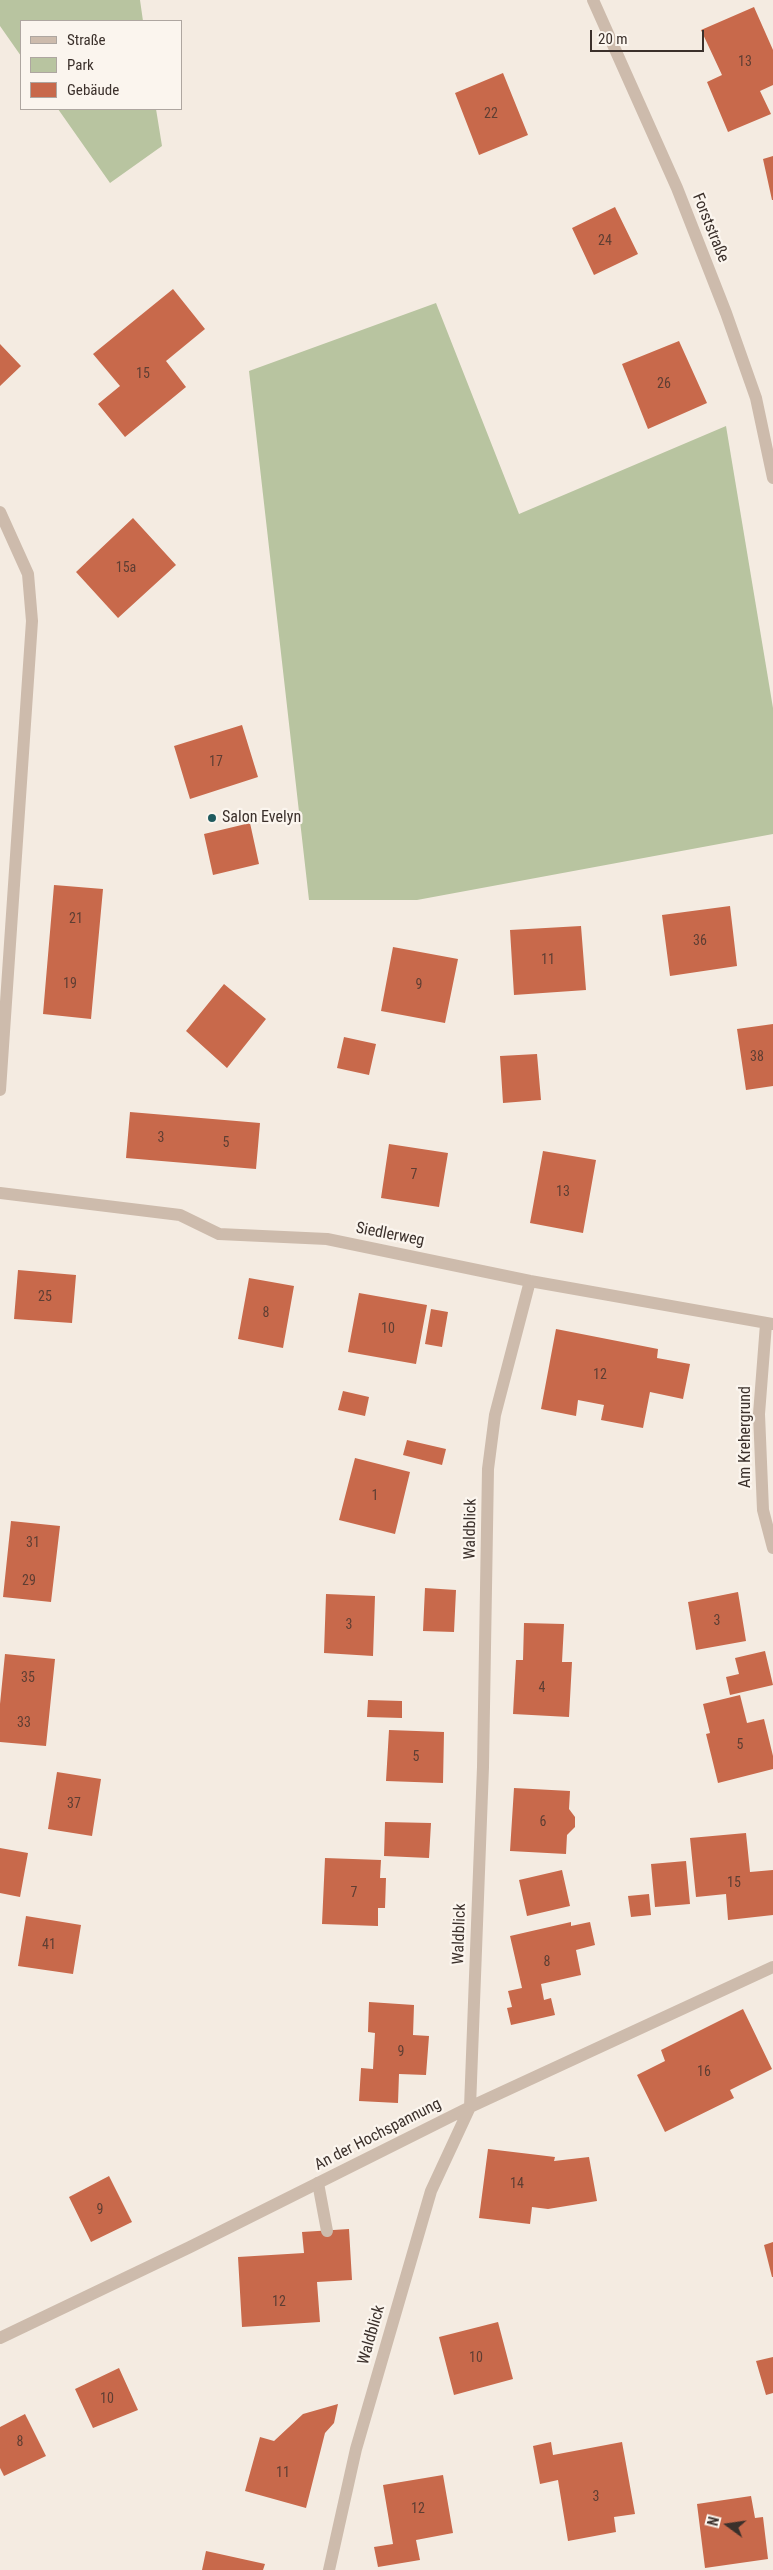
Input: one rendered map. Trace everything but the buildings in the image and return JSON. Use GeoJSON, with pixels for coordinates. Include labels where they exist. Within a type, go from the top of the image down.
{"type":"FeatureCollection","features":[{"type":"Feature","properties":{"kind":"street","name":"Forststraße"},"geometry":{"type":"LineString","coordinates":[[593,0],[676,188],[726,313],[756,398],[773,478]]}},
{"type":"Feature","properties":{"kind":"street"},"geometry":{"type":"LineString","coordinates":[[0,512],[28,574],[32,622],[0,1090]]}},
{"type":"Feature","properties":{"kind":"street","name":"Siedlerweg"},"geometry":{"type":"LineString","coordinates":[[0,1192],[180,1216],[219,1234],[327,1238],[530,1281],[658,1302],[769,1324]]}},
{"type":"Feature","properties":{"kind":"street","name":"Waldblick"},"geometry":{"type":"LineString","coordinates":[[329,2570],[356,2450],[431,2191],[470,2107],[483,1766],[488,1469],[495,1415],[530,1281]]}},
{"type":"Feature","properties":{"kind":"street","name":"Am Krehergrund"},"geometry":{"type":"LineString","coordinates":[[769,1324],[759,1414],[763,1510],[773,1548]]}},
{"type":"Feature","properties":{"kind":"street","name":"An der Hochspannung"},"geometry":{"type":"LineString","coordinates":[[0,2338],[470,2107],[773,1967]]}},
{"type":"Feature","properties":{"kind":"street"},"geometry":{"type":"LineString","coordinates":[[318,2183],[327,2230]]}},
{"type":"Feature","properties":{"kind":"green space"},"geometry":{"type":"Polygon","coordinates":[[[0,0],[140,0],[143,20],[20,20],[20,55],[0,26],[0,0]]]}},
{"type":"Feature","properties":{"kind":"green space"},"geometry":{"type":"Polygon","coordinates":[[[59,110],[156,110],[162,146],[110,183],[59,110]]]}},
{"type":"Feature","properties":{"kind":"green space"},"geometry":{"type":"Polygon","coordinates":[[[436,303],[519,514],[726,426],[773,708],[773,834],[417,900],[309,900],[249,371],[436,303]]]}},
{"type":"Feature","properties":{"kind":"place","name":"Salon Evelyn"},"geometry":{"type":"Point","coordinates":[212,818]}}]}
